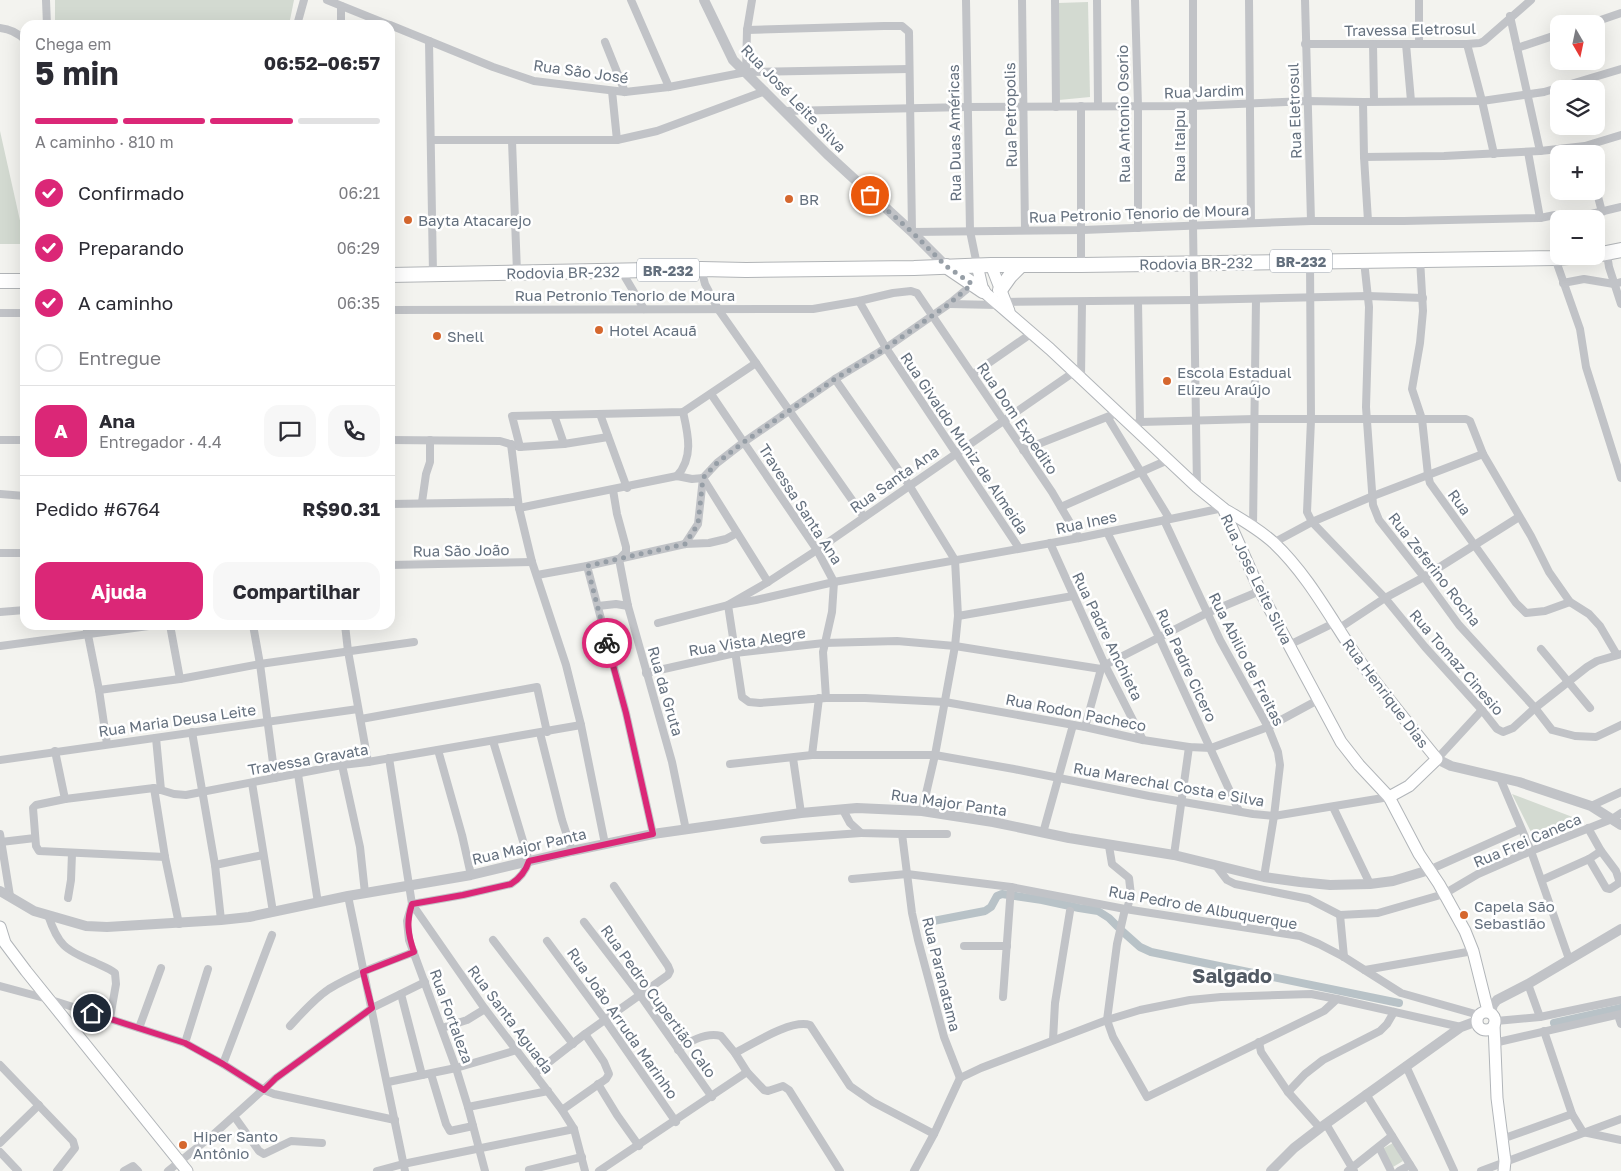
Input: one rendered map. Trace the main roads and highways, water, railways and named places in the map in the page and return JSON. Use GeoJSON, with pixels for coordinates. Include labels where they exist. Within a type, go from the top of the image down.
{"type":"FeatureCollection","features":[{"type":"Feature","properties":{"kind":"highway"},"geometry":{"type":"LineString","coordinates":[[1605,253],[1621,250]]}},
{"type":"Feature","properties":{"kind":"highway","name":"Rodovia BR-232"},"geometry":{"type":"LineString","coordinates":[[1021,265],[1550,258]]}},
{"type":"Feature","properties":{"kind":"highway"},"geometry":{"type":"LineString","coordinates":[[1001,299],[1010,276],[1021,265]]}},
{"type":"Feature","properties":{"kind":"highway","name":"BR-232"},"geometry":{"type":"LineString","coordinates":[[946,266],[1021,265]]}},
{"type":"Feature","properties":{"kind":"highway"},"geometry":{"type":"LineString","coordinates":[[946,266],[978,287]]}},
{"type":"Feature","properties":{"kind":"highway","name":"Rodovia BR-232"},"geometry":{"type":"LineString","coordinates":[[395,274],[946,266]]}},
{"type":"Feature","properties":{"kind":"highway"},"geometry":{"type":"LineString","coordinates":[[0,281],[20,281]]}},
{"type":"Feature","properties":{"kind":"main road"},"geometry":{"type":"LineString","coordinates":[[978,287],[984,265]]}},
{"type":"Feature","properties":{"kind":"main road","name":"Rua Jose Leite Silva"},"geometry":{"type":"LineString","coordinates":[[984,265],[1010,313],[1077,375],[1112,415],[1136,424],[1168,460],[1222,508],[1260,592],[1341,742],[1359,766],[1389,798],[1419,854],[1465,931],[1473,951],[1494,1043],[1504,1166]]}},
{"type":"Feature","properties":{"kind":"main road","name":"Rua Jose Leite Silva"},"geometry":{"type":"LineString","coordinates":[[978,287],[1001,299]]}},
{"type":"Feature","properties":{"kind":"main road","name":"Rua Henrique Dias"},"geometry":{"type":"LineString","coordinates":[[1222,508],[1253,527],[1274,543],[1298,570],[1386,698],[1437,759],[1409,786],[1389,798]]}},
{"type":"Feature","properties":{"kind":"main road"},"geometry":{"type":"LineString","coordinates":[[0,929],[10,951],[183,1166]]}},
{"type":"Feature","properties":{"kind":"waterway"},"geometry":{"type":"LineString","coordinates":[[928,922],[985,911],[991,907],[997,896],[1002,894],[1098,911],[1118,927]]}},
{"type":"Feature","properties":{"kind":"waterway"},"geometry":{"type":"LineString","coordinates":[[1122,931],[1140,947],[1151,952],[1399,1003]]}},
{"type":"Feature","properties":{"kind":"waterway"},"geometry":{"type":"LineString","coordinates":[[1554,1023],[1621,1008]]}},
{"type":"Feature","properties":{"kind":"place","name":"BR"},"geometry":{"type":"Point","coordinates":[789,199]}},
{"type":"Feature","properties":{"kind":"place","name":"Bayta Atacarejo"},"geometry":{"type":"Point","coordinates":[408,220]}},
{"type":"Feature","properties":{"kind":"place","name":"Hotel Acauã"},"geometry":{"type":"Point","coordinates":[599,330]}},
{"type":"Feature","properties":{"kind":"place","name":"Shell"},"geometry":{"type":"Point","coordinates":[437,336]}},
{"type":"Feature","properties":{"kind":"place","name":"Escola Estadual Elizeu Araújo"},"geometry":{"type":"Point","coordinates":[1167,381]}},
{"type":"Feature","properties":{"kind":"place","name":"Capela São Sebastião"},"geometry":{"type":"Point","coordinates":[1464,915]}},
{"type":"Feature","properties":{"kind":"place","name":"Hiper Santo Antônio"},"geometry":{"type":"Point","coordinates":[183,1145]}},
{"type":"Feature","properties":{"kind":"district","name":"Salgado"},"geometry":{"type":"Point","coordinates":[1232,975]}}]}
